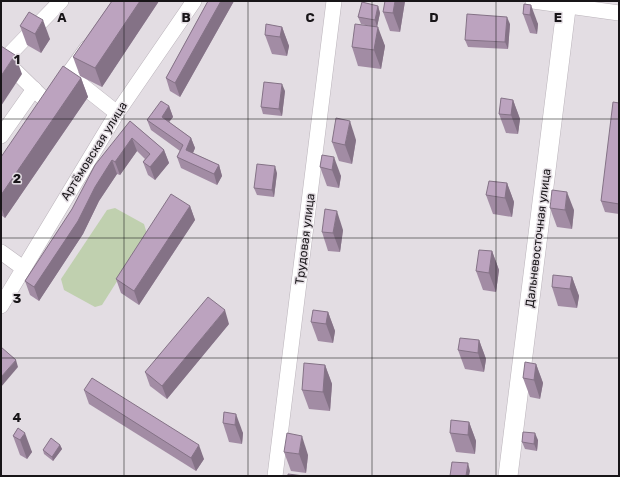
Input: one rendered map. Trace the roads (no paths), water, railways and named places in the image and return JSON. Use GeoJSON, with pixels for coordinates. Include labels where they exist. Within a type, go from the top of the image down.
{"type":"FeatureCollection","features":[{"type":"Feature","properties":{"kind":"main road","name":"Дальневосточная улица"},"geometry":{"type":"LineString","coordinates":[[508,476],[567,4]]}},
{"type":"Feature","properties":{"kind":"street"},"geometry":{"type":"LineString","coordinates":[[61,1],[4,60],[34,89],[44,109],[94,37]]}},
{"type":"Feature","properties":{"kind":"street","name":"Артёмовская улица"},"geometry":{"type":"LineString","coordinates":[[1,306],[117,113],[194,1]]}},
{"type":"Feature","properties":{"kind":"street","name":"Трудовая улица"},"geometry":{"type":"LineString","coordinates":[[275,476],[334,1]]}},
{"type":"Feature","properties":{"kind":"street"},"geometry":{"type":"LineString","coordinates":[[533,1],[567,4],[619,13]]}},
{"type":"Feature","properties":{"kind":"street"},"geometry":{"type":"LineString","coordinates":[[68,74],[117,113]]}},
{"type":"Feature","properties":{"kind":"street"},"geometry":{"type":"LineString","coordinates":[[1,136],[34,89]]}},
{"type":"Feature","properties":{"kind":"street"},"geometry":{"type":"LineString","coordinates":[[1,252],[23,268]]}}]}
